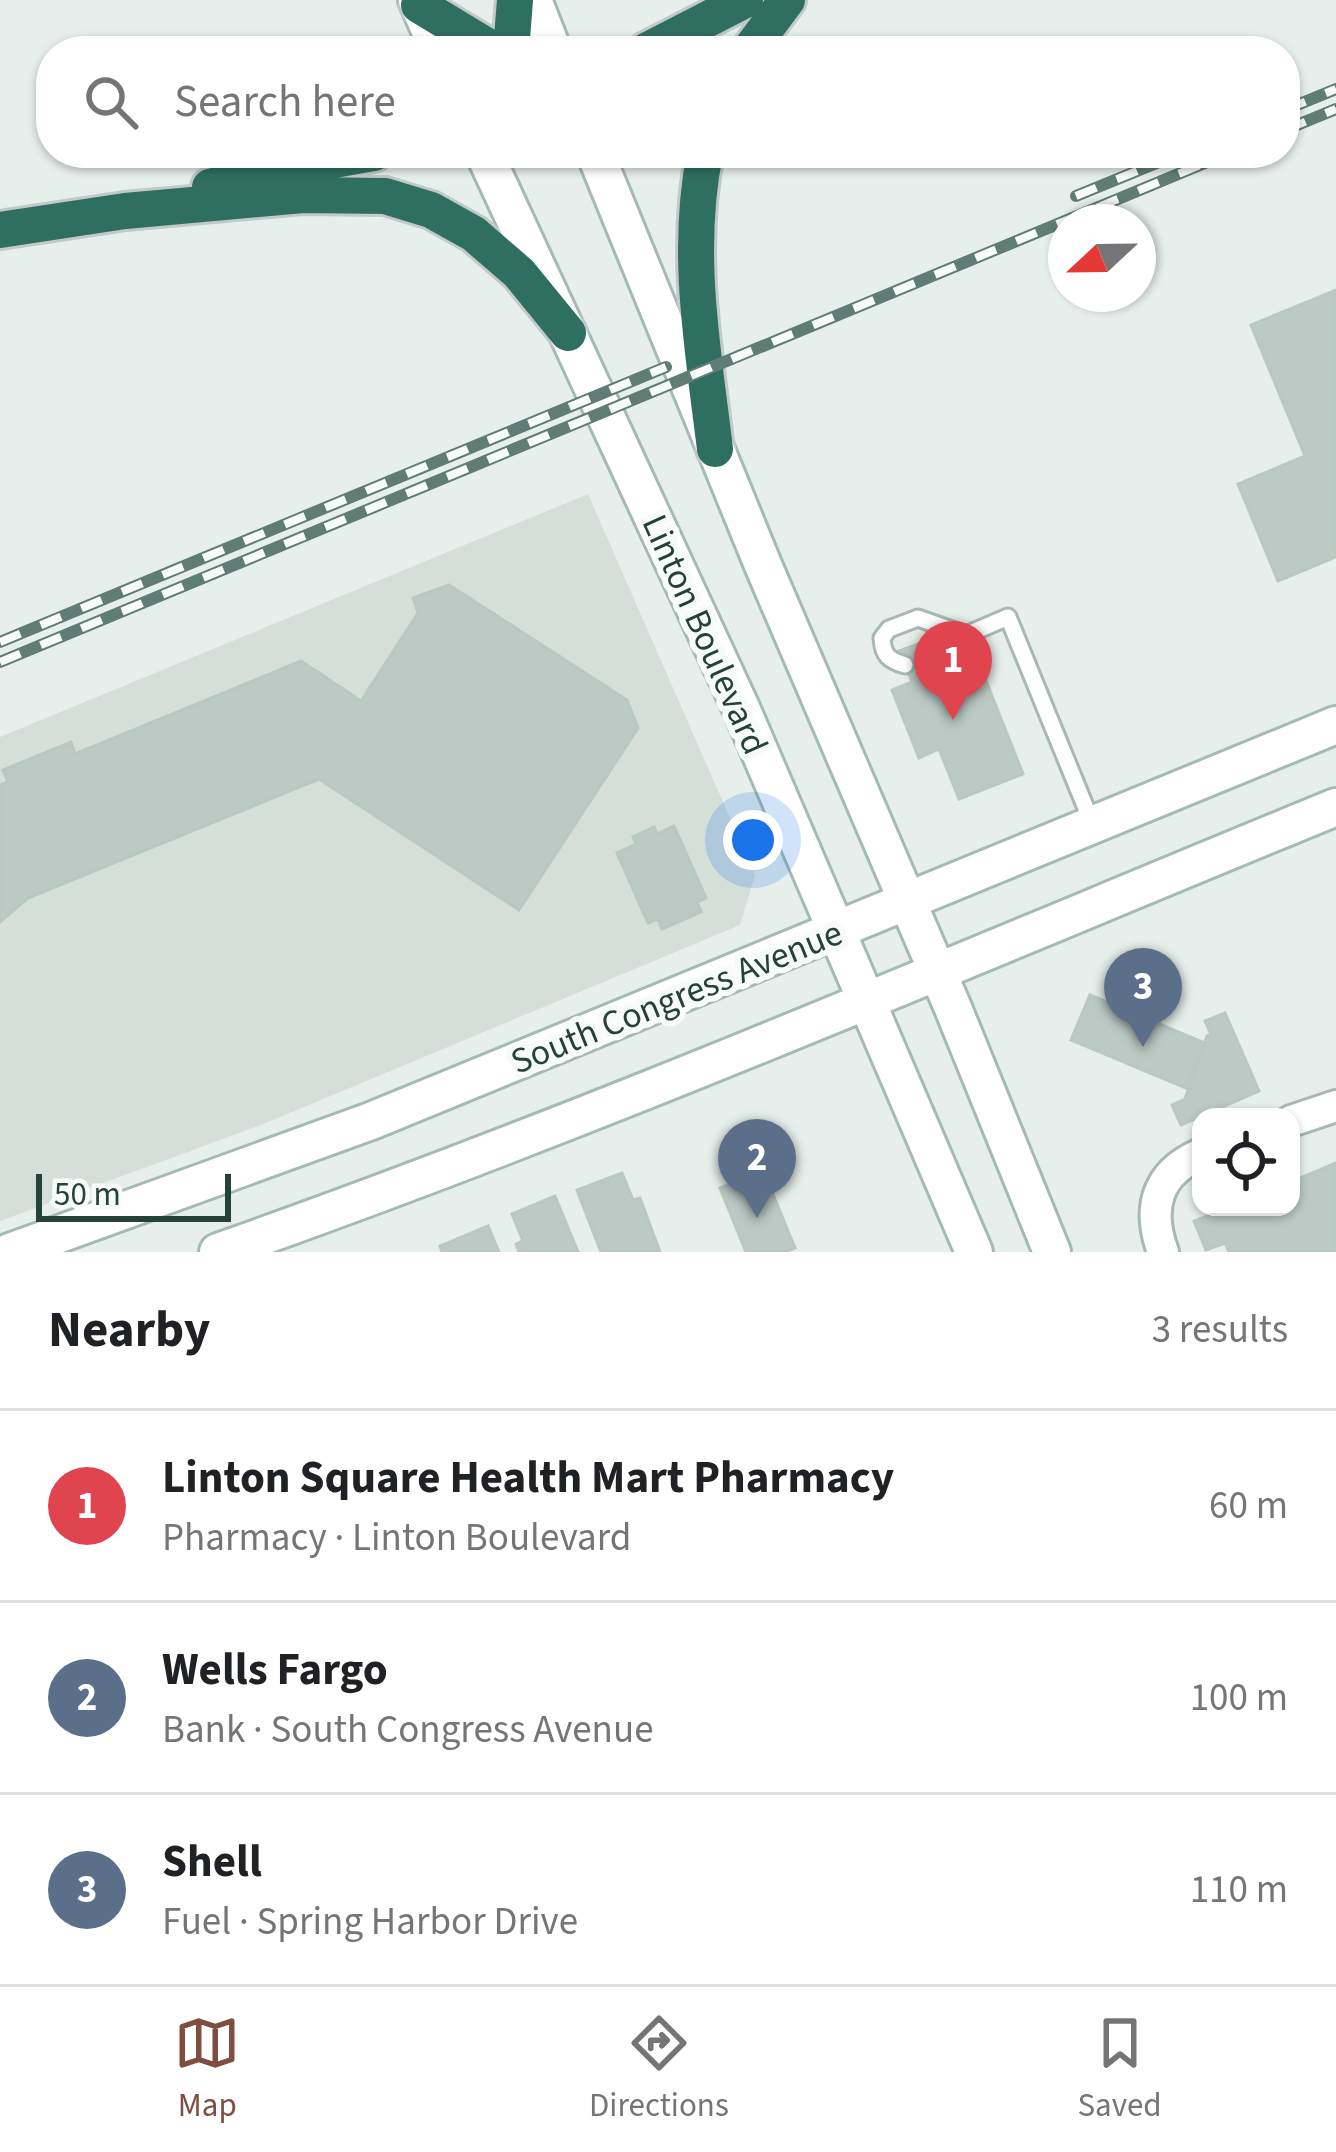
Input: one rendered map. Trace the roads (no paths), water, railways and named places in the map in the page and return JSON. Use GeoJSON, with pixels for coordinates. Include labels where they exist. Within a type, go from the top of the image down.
{"type":"FeatureCollection","features":[{"type":"Feature","properties":{"kind":"highway"},"geometry":{"type":"LineString","coordinates":[[512,36],[515,0]]}},
{"type":"Feature","properties":{"kind":"highway"},"geometry":{"type":"LineString","coordinates":[[675,36],[745,0]]}},
{"type":"Feature","properties":{"kind":"highway"},"geometry":{"type":"LineString","coordinates":[[760,36],[787,0]]}},
{"type":"Feature","properties":{"kind":"highway"},"geometry":{"type":"LineString","coordinates":[[418,3],[471,36]]}},
{"type":"Feature","properties":{"kind":"highway"},"geometry":{"type":"LineString","coordinates":[[125,211],[289,168]]}},
{"type":"Feature","properties":{"kind":"highway"},"geometry":{"type":"LineString","coordinates":[[702,168],[695,212],[694,266],[716,449]]}},
{"type":"Feature","properties":{"kind":"highway"},"geometry":{"type":"LineString","coordinates":[[0,230],[125,211],[332,193],[405,201],[456,223],[490,247],[568,333]]}},
{"type":"Feature","properties":{"kind":"main road"},"geometry":{"type":"LineString","coordinates":[[533,0],[547,36]]}},
{"type":"Feature","properties":{"kind":"main road"},"geometry":{"type":"LineString","coordinates":[[418,3],[432,36]]}},
{"type":"Feature","properties":{"kind":"main road","name":"Linton Boulevard"},"geometry":{"type":"LineString","coordinates":[[491,168],[708,634],[974,1252]]}},
{"type":"Feature","properties":{"kind":"main road"},"geometry":{"type":"LineString","coordinates":[[601,168],[1052,1252]]}},
{"type":"Feature","properties":{"kind":"main road","name":"South Congress Avenue"},"geometry":{"type":"LineString","coordinates":[[10,1252],[371,1120],[1336,725]]}},
{"type":"Feature","properties":{"kind":"main road","name":"South Congress Avenue"},"geometry":{"type":"LineString","coordinates":[[218,1252],[438,1173],[1336,807]]}},
{"type":"Feature","properties":{"kind":"street"},"geometry":{"type":"LineString","coordinates":[[1300,1118],[1336,1106]]}},
{"type":"Feature","properties":{"kind":"street"},"geometry":{"type":"LineString","coordinates":[[1163,1252],[1154,1220],[1155,1201],[1175,1168],[1192,1159]]}},
{"type":"Feature","properties":{"kind":"lane"},"geometry":{"type":"LineString","coordinates":[[929,655],[1008,617],[1092,823]]}},
{"type":"Feature","properties":{"kind":"lane"},"geometry":{"type":"LineString","coordinates":[[905,665],[891,661],[883,651],[882,638],[890,629],[918,618],[966,635]]}},
{"type":"Feature","properties":{"kind":"railway"},"geometry":{"type":"LineString","coordinates":[[1300,104],[1336,89]]}},
{"type":"Feature","properties":{"kind":"railway"},"geometry":{"type":"LineString","coordinates":[[1300,124],[1336,109]]}},
{"type":"Feature","properties":{"kind":"railway"},"geometry":{"type":"LineString","coordinates":[[1076,196],[1144,168]]}},
{"type":"Feature","properties":{"kind":"railway"},"geometry":{"type":"LineString","coordinates":[[0,662],[1193,168]]}},
{"type":"Feature","properties":{"kind":"railway"},"geometry":{"type":"LineString","coordinates":[[0,642],[666,367]]}},
{"type":"Feature","properties":{"kind":"place","name":"Linton Square Health Mart Pharmacy"},"geometry":{"type":"Point","coordinates":[953,720]}},
{"type":"Feature","properties":{"kind":"place","name":"Shell"},"geometry":{"type":"Point","coordinates":[1143,1047]}},
{"type":"Feature","properties":{"kind":"place","name":"Wells Fargo"},"geometry":{"type":"Point","coordinates":[757,1218]}}]}
